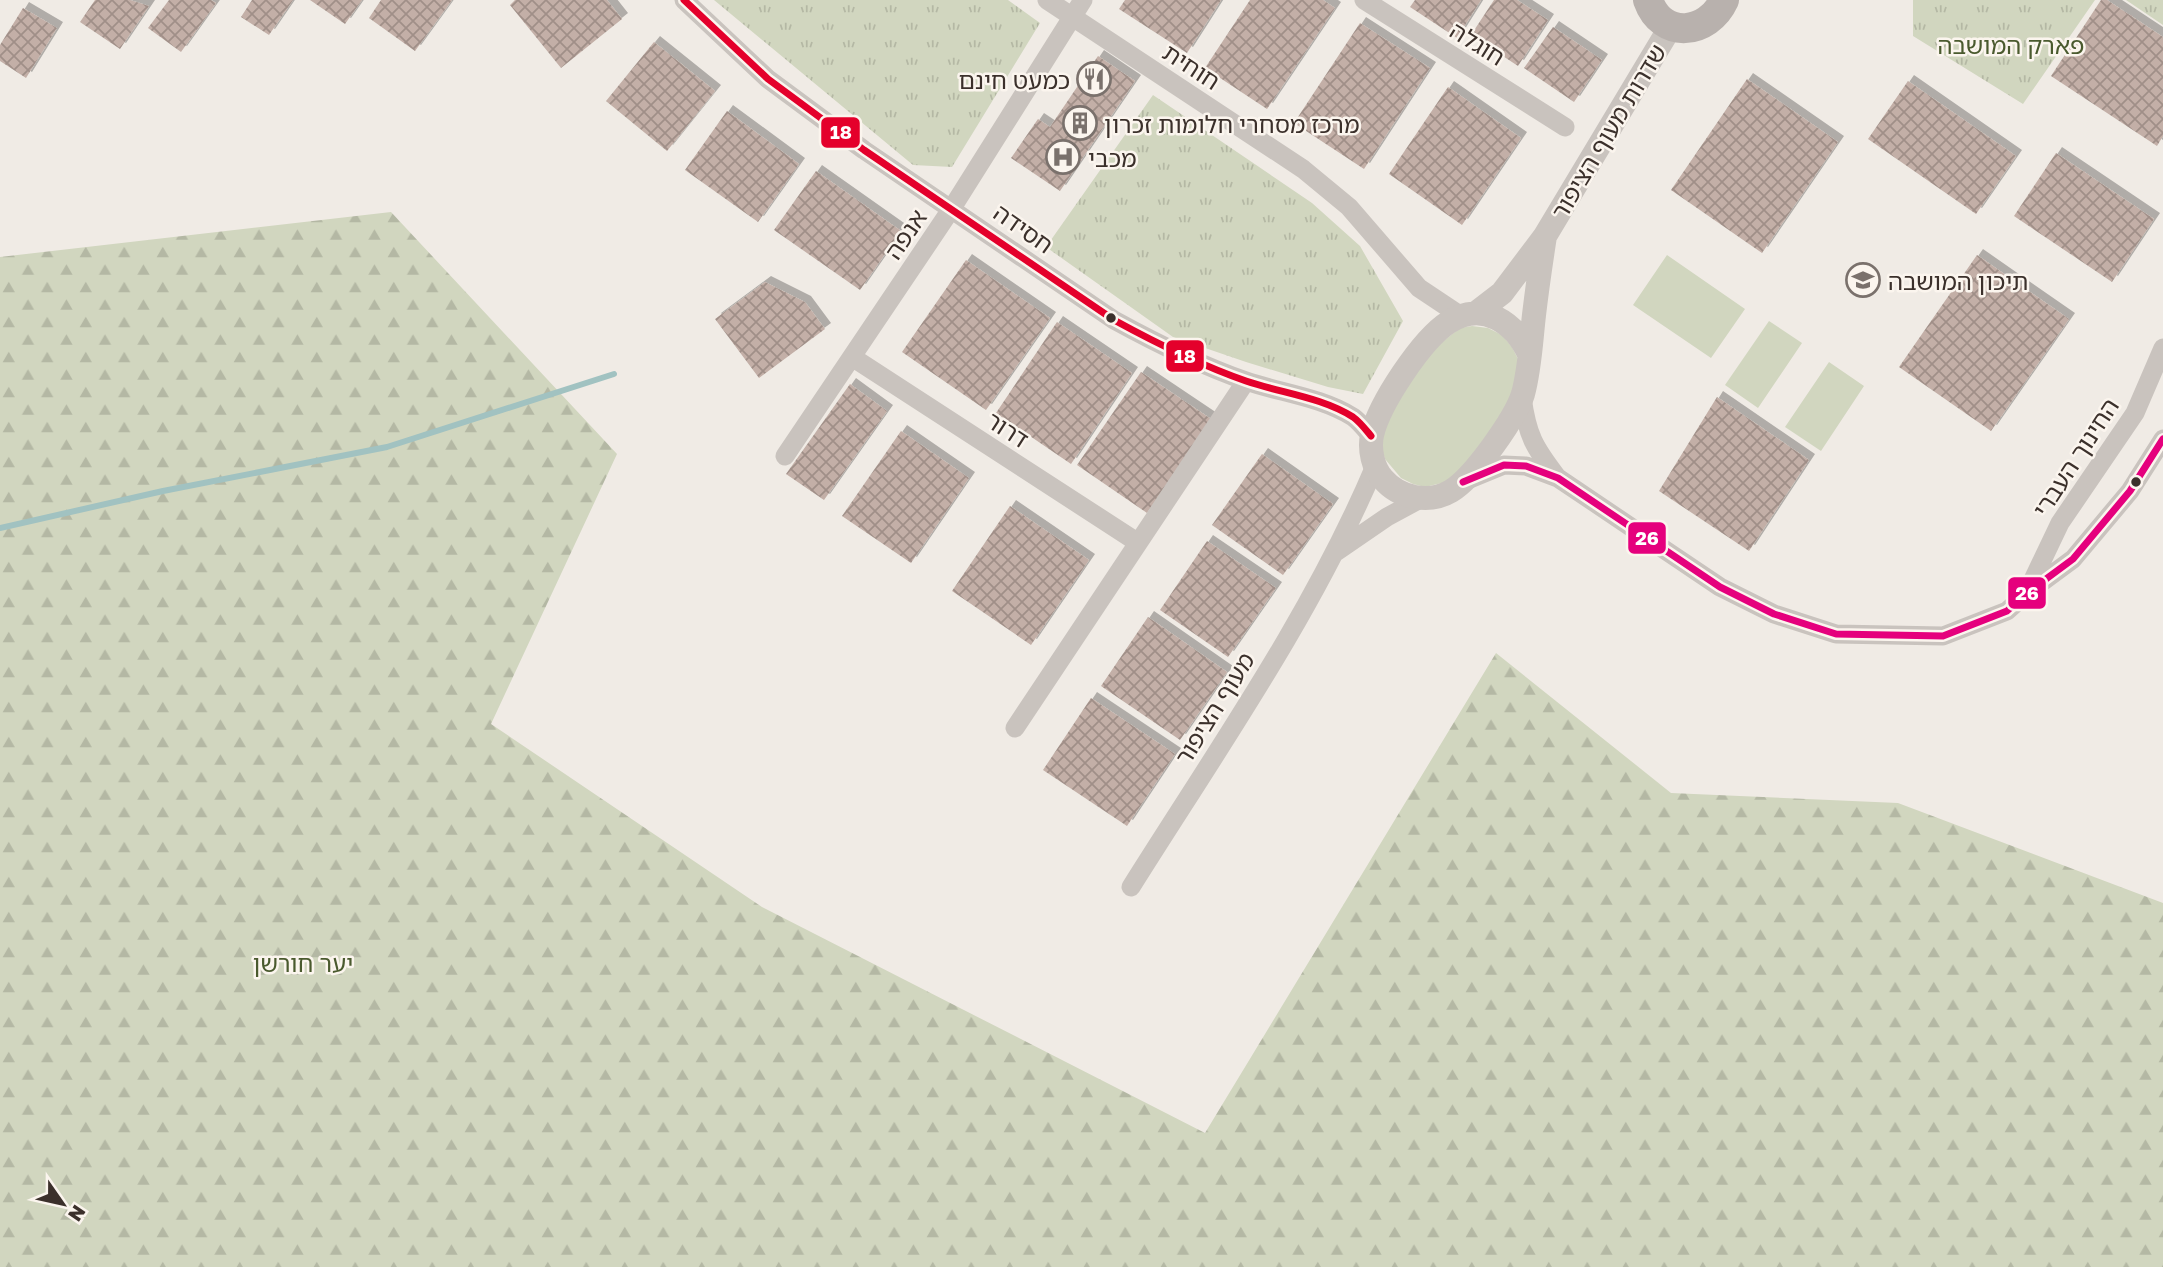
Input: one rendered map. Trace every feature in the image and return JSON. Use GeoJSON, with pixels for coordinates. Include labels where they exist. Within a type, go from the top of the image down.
{"type":"FeatureCollection","features":[{"type":"Feature","properties":{"kind":"main road"},"geometry":{"type":"LineString","coordinates":[[1648,0],[1659,18],[1671,26],[1684,29],[1710,21],[1724,0]]}},
{"type":"Feature","properties":{"kind":"street","name":"חסידה"},"geometry":{"type":"LineString","coordinates":[[684,0],[768,79],[864,150],[1114,320],[1150,340],[1246,381],[1326,405],[1354,418],[1371,436]]}},
{"type":"Feature","properties":{"kind":"street","name":"חוחית"},"geometry":{"type":"LineString","coordinates":[[1047,0],[1303,169],[1349,207],[1419,289],[1469,315]]}},
{"type":"Feature","properties":{"kind":"street","name":"אנפה"},"geometry":{"type":"LineString","coordinates":[[785,456],[952,208],[1083,0]]}},
{"type":"Feature","properties":{"kind":"street","name":"חוגלה"},"geometry":{"type":"LineString","coordinates":[[1364,0],[1565,127]]}},
{"type":"Feature","properties":{"kind":"street","name":"שדרות מעוף הציפור"},"geometry":{"type":"LineString","coordinates":[[1469,315],[1502,293],[1545,236],[1671,26]]}},
{"type":"Feature","properties":{"kind":"street","name":"שדרות מעוף הציפור"},"geometry":{"type":"LineString","coordinates":[[1529,354],[1545,236]]}},
{"type":"Feature","properties":{"kind":"street"},"geometry":{"type":"LineString","coordinates":[[1469,315],[1493,316],[1510,324],[1522,338],[1529,354],[1529,370],[1521,397],[1488,452],[1462,482],[1437,497],[1422,498],[1407,496],[1382,479],[1371,451],[1371,436],[1403,373],[1448,322],[1469,315]]}},
{"type":"Feature","properties":{"kind":"street","name":"החינוך העברי"},"geometry":{"type":"LineString","coordinates":[[2027,593],[2060,523],[2135,413],[2163,348]]}},
{"type":"Feature","properties":{"kind":"street","name":"דרור"},"geometry":{"type":"LineString","coordinates":[[852,358],[1137,542]]}},
{"type":"Feature","properties":{"kind":"street"},"geometry":{"type":"LineString","coordinates":[[1014,728],[1246,381]]}},
{"type":"Feature","properties":{"kind":"street","name":"החינוך העברי"},"geometry":{"type":"LineString","coordinates":[[1521,397],[1526,427],[1536,450],[1558,478]]}},
{"type":"Feature","properties":{"kind":"street","name":"החינוך העברי"},"geometry":{"type":"LineString","coordinates":[[1462,482],[1504,465],[1526,466],[1558,478],[1720,587],[1774,614],[1836,634],[1943,636],[2007,611],[2073,559],[2130,491],[2163,439]]}},
{"type":"Feature","properties":{"kind":"street","name":"מעוף הציפור"},"geometry":{"type":"LineString","coordinates":[[1131,887],[1263,676],[1336,553],[1375,466]]}},
{"type":"Feature","properties":{"kind":"street","name":"מעוף הציפור"},"geometry":{"type":"LineString","coordinates":[[1336,553],[1387,517],[1422,498]]}},
{"type":"Feature","properties":{"kind":"green space"},"geometry":{"type":"Polygon","coordinates":[[[714,0],[1008,0],[1040,23],[952,167],[913,165],[714,0]]]}},
{"type":"Feature","properties":{"kind":"green space","name":"פארק המושבה"},"geometry":{"type":"Polygon","coordinates":[[[1913,0],[2095,0],[2023,104],[1913,36],[1913,0]]]}},
{"type":"Feature","properties":{"kind":"green space","name":"פארק המושבה"},"geometry":{"type":"Polygon","coordinates":[[[2126,0],[2163,0],[2163,25],[2126,0]]]}},
{"type":"Feature","properties":{"kind":"green space"},"geometry":{"type":"Polygon","coordinates":[[[1153,95],[1312,203],[1360,246],[1403,321],[1363,394],[1328,387],[1173,337],[1046,247],[1153,95]]]}},
{"type":"Feature","properties":{"kind":"green space","name":"יער חורשן"},"geometry":{"type":"Polygon","coordinates":[[[391,212],[617,454],[491,724],[762,907],[1205,1133],[1496,653],[1671,793],[1898,803],[2163,903],[2163,1267],[0,1267],[0,257],[391,212]]]}},
{"type":"Feature","properties":{"kind":"green space"},"geometry":{"type":"Polygon","coordinates":[[[1667,255],[1745,309],[1711,358],[1633,305],[1667,255]]]}},
{"type":"Feature","properties":{"kind":"green space"},"geometry":{"type":"Polygon","coordinates":[[[1769,321],[1802,343],[1758,408],[1725,385],[1769,321]]]}},
{"type":"Feature","properties":{"kind":"green space"},"geometry":{"type":"Polygon","coordinates":[[[1460,328],[1488,328],[1502,335],[1519,361],[1520,377],[1497,426],[1450,481],[1425,487],[1413,484],[1401,478],[1385,459],[1381,446],[1385,421],[1432,350],[1460,328]]]}},
{"type":"Feature","properties":{"kind":"green space"},"geometry":{"type":"Polygon","coordinates":[[[1829,362],[1864,386],[1821,451],[1785,427],[1829,362]]]}},
{"type":"Feature","properties":{"kind":"building"},"geometry":{"type":"Polygon","coordinates":[[[95,0],[130,0],[149,6],[120,49],[80,22],[95,0]]]}},
{"type":"Feature","properties":{"kind":"building"},"geometry":{"type":"Polygon","coordinates":[[[169,0],[211,0],[216,3],[181,52],[148,28],[169,0]]]}},
{"type":"Feature","properties":{"kind":"building"},"geometry":{"type":"Polygon","coordinates":[[[252,0],[293,0],[269,35],[241,17],[252,0]]]}},
{"type":"Feature","properties":{"kind":"building"},"geometry":{"type":"Polygon","coordinates":[[[310,0],[362,0],[345,24],[310,0]]]}},
{"type":"Feature","properties":{"kind":"building"},"geometry":{"type":"Polygon","coordinates":[[[381,0],[452,0],[415,51],[369,18],[381,0]]]}},
{"type":"Feature","properties":{"kind":"building"},"geometry":{"type":"Polygon","coordinates":[[[515,0],[607,0],[622,19],[561,68],[510,5],[515,0]]]}},
{"type":"Feature","properties":{"kind":"building"},"geometry":{"type":"Polygon","coordinates":[[[1125,0],[1221,0],[1187,53],[1119,9],[1125,0]]]}},
{"type":"Feature","properties":{"kind":"building"},"geometry":{"type":"Polygon","coordinates":[[[1250,0],[1323,0],[1335,8],[1267,109],[1205,68],[1250,0]]]}},
{"type":"Feature","properties":{"kind":"building"},"geometry":{"type":"Polygon","coordinates":[[[1415,0],[1481,0],[1457,38],[1410,7],[1415,0]]]}},
{"type":"Feature","properties":{"kind":"building"},"geometry":{"type":"Polygon","coordinates":[[[1494,0],[1517,0],[1548,20],[1518,66],[1471,35],[1494,0]]]}},
{"type":"Feature","properties":{"kind":"building"},"geometry":{"type":"Polygon","coordinates":[[[2101,0],[2107,0],[2163,37],[2163,136],[2157,146],[2051,76],[2101,0]]]}},
{"type":"Feature","properties":{"kind":"building"},"geometry":{"type":"Polygon","coordinates":[[[23,8],[57,28],[26,78],[0,61],[0,45],[23,8]]]}},
{"type":"Feature","properties":{"kind":"building"},"geometry":{"type":"Polygon","coordinates":[[[1360,23],[1430,68],[1364,169],[1294,123],[1360,23]]]}},
{"type":"Feature","properties":{"kind":"building"},"geometry":{"type":"Polygon","coordinates":[[[1553,27],[1602,60],[1574,102],[1524,68],[1553,27]]]}},
{"type":"Feature","properties":{"kind":"building"},"geometry":{"type":"Polygon","coordinates":[[[654,42],[715,91],[667,151],[606,101],[654,42]]]}},
{"type":"Feature","properties":{"kind":"building","name":"מרכז מסחרי חלומות זכרון"},"geometry":{"type":"Polygon","coordinates":[[[1098,56],[1135,81],[1060,191],[1011,158],[1038,119],[1050,127],[1098,56]]]}},
{"type":"Feature","properties":{"kind":"building"},"geometry":{"type":"Polygon","coordinates":[[[1747,79],[1838,142],[1762,253],[1671,190],[1747,79]]]}},
{"type":"Feature","properties":{"kind":"building"},"geometry":{"type":"Polygon","coordinates":[[[1908,81],[2016,156],[1976,214],[1868,139],[1908,81]]]}},
{"type":"Feature","properties":{"kind":"building"},"geometry":{"type":"Polygon","coordinates":[[[1448,87],[1521,138],[1462,225],[1389,174],[1448,87]]]}},
{"type":"Feature","properties":{"kind":"building"},"geometry":{"type":"Polygon","coordinates":[[[727,111],[799,164],[758,222],[685,170],[727,111]]]}},
{"type":"Feature","properties":{"kind":"building"},"geometry":{"type":"Polygon","coordinates":[[[2056,153],[2154,219],[2112,282],[2014,216],[2056,153]]]}},
{"type":"Feature","properties":{"kind":"building"},"geometry":{"type":"Polygon","coordinates":[[[816,171],[901,231],[860,290],[774,230],[816,171]]]}},
{"type":"Feature","properties":{"kind":"building"},"geometry":{"type":"Polygon","coordinates":[[[1977,255],[2069,319],[1991,431],[1899,367],[1977,255]]]}},
{"type":"Feature","properties":{"kind":"building"},"geometry":{"type":"Polygon","coordinates":[[[966,260],[1050,318],[986,410],[902,352],[966,260]]]}},
{"type":"Feature","properties":{"kind":"building"},"geometry":{"type":"Polygon","coordinates":[[[765,282],[805,302],[825,329],[759,378],[715,319],[765,282]]]}},
{"type":"Feature","properties":{"kind":"building"},"geometry":{"type":"Polygon","coordinates":[[[1057,322],[1132,373],[1071,464],[996,413],[1057,322]]]}},
{"type":"Feature","properties":{"kind":"building"},"geometry":{"type":"Polygon","coordinates":[[[1141,372],[1211,419],[1147,513],[1077,465],[1141,372]]]}},
{"type":"Feature","properties":{"kind":"building"},"geometry":{"type":"Polygon","coordinates":[[[850,384],[887,411],[824,500],[786,474],[850,384]]]}},
{"type":"Feature","properties":{"kind":"building"},"geometry":{"type":"Polygon","coordinates":[[[1717,397],[1809,460],[1749,551],[1659,491],[1717,397]]]}},
{"type":"Feature","properties":{"kind":"building"},"geometry":{"type":"Polygon","coordinates":[[[901,431],[969,478],[911,563],[842,516],[901,431]]]}},
{"type":"Feature","properties":{"kind":"building"},"geometry":{"type":"Polygon","coordinates":[[[1262,454],[1333,504],[1283,575],[1212,525],[1262,454]]]}},
{"type":"Feature","properties":{"kind":"building"},"geometry":{"type":"Polygon","coordinates":[[[1010,506],[1089,560],[1031,645],[952,591],[1010,506]]]}},
{"type":"Feature","properties":{"kind":"building"},"geometry":{"type":"Polygon","coordinates":[[[1207,541],[1276,588],[1228,657],[1160,610],[1207,541]]]}},
{"type":"Feature","properties":{"kind":"building"},"geometry":{"type":"Polygon","coordinates":[[[1148,617],[1227,672],[1180,740],[1101,686],[1148,617]]]}},
{"type":"Feature","properties":{"kind":"building"},"geometry":{"type":"Polygon","coordinates":[[[1091,698],[1175,754],[1127,826],[1043,770],[1091,698]]]}},
{"type":"Feature","properties":{"kind":"waterway"},"geometry":{"type":"LineString","coordinates":[[0,528],[163,491],[387,447],[614,374]]}},
{"type":"Feature","properties":{"kind":"transit line","name":"18"},"geometry":{"type":"LineString","coordinates":[[684,0],[768,79],[864,150],[1114,320],[1178,353],[1229,375],[1341,410],[1356,419],[1371,436]]}},
{"type":"Feature","properties":{"kind":"transit line","name":"26"},"geometry":{"type":"LineString","coordinates":[[1463,482],[1504,465],[1526,466],[1558,478],[1720,587],[1774,614],[1836,634],[1943,636],[2007,611],[2073,559],[2130,491],[2163,439]]}},
{"type":"Feature","properties":{"kind":"place","name":"כמעט חינם"},"geometry":{"type":"Point","coordinates":[1094,79]}},
{"type":"Feature","properties":{"kind":"place","name":"מרכז מסחרי חלומות זכרון"},"geometry":{"type":"Point","coordinates":[1080,123]}},
{"type":"Feature","properties":{"kind":"place","name":"מכבי"},"geometry":{"type":"Point","coordinates":[1063,157]}},
{"type":"Feature","properties":{"kind":"place","name":"תיכון המושבה"},"geometry":{"type":"Point","coordinates":[1863,280]}}]}
